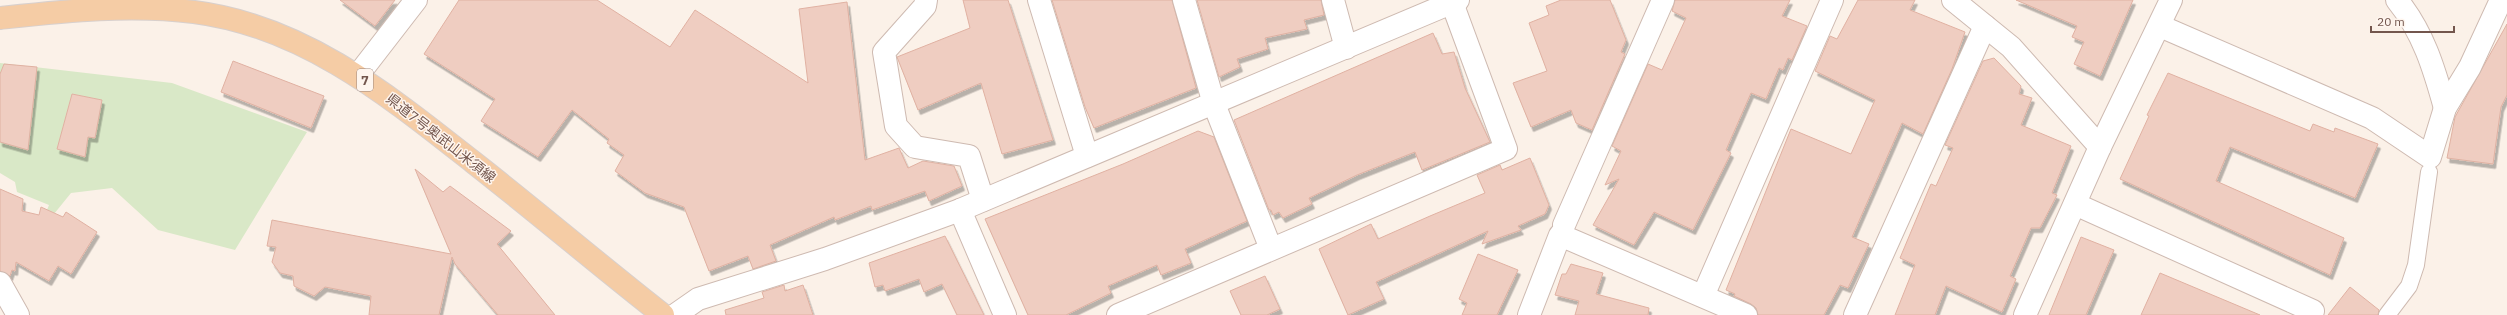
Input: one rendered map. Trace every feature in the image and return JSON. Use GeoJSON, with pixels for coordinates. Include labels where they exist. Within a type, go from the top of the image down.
{"type":"FeatureCollection","features":[{"type":"Feature","properties":{"kind":"main road","name":"県道7号奥武山米須線"},"geometry":{"type":"LineString","coordinates":[[0,18],[106,7],[195,6],[292,40],[358,75],[415,116],[663,315]]}},
{"type":"Feature","properties":{"kind":"street"},"geometry":{"type":"LineString","coordinates":[[358,75],[416,0]]}},
{"type":"Feature","properties":{"kind":"street"},"geometry":{"type":"LineString","coordinates":[[926,0],[925,6],[884,52],[896,126],[915,147],[969,156],[983,200]]}},
{"type":"Feature","properties":{"kind":"street"},"geometry":{"type":"LineString","coordinates":[[1039,0],[1086,156]]}},
{"type":"Feature","properties":{"kind":"street"},"geometry":{"type":"LineString","coordinates":[[1184,0],[1214,104],[1271,249]]}},
{"type":"Feature","properties":{"kind":"street"},"geometry":{"type":"LineString","coordinates":[[1333,0],[1346,48]]}},
{"type":"Feature","properties":{"kind":"street"},"geometry":{"type":"LineString","coordinates":[[1564,226],[1663,0]]}},
{"type":"Feature","properties":{"kind":"street"},"geometry":{"type":"LineString","coordinates":[[1703,296],[1832,0]]}},
{"type":"Feature","properties":{"kind":"street"},"geometry":{"type":"LineString","coordinates":[[1953,0],[2011,47],[2100,147]]}},
{"type":"Feature","properties":{"kind":"street"},"geometry":{"type":"LineString","coordinates":[[2024,315],[2100,147],[2160,26],[2171,0]]}},
{"type":"Feature","properties":{"kind":"street"},"geometry":{"type":"LineString","coordinates":[[2397,0],[2410,16],[2422,36],[2445,108]]}},
{"type":"Feature","properties":{"kind":"street"},"geometry":{"type":"LineString","coordinates":[[2160,26],[2372,118],[2430,157],[2445,108],[2470,67],[2501,0]]}},
{"type":"Feature","properties":{"kind":"street"},"geometry":{"type":"LineString","coordinates":[[675,315],[698,299],[825,259],[960,210],[1086,156],[1214,104],[1454,1],[1506,149],[1118,315]]}},
{"type":"Feature","properties":{"kind":"street"},"geometry":{"type":"LineString","coordinates":[[1855,315],[1985,26]]}},
{"type":"Feature","properties":{"kind":"street"},"geometry":{"type":"LineString","coordinates":[[2074,204],[2313,311]]}},
{"type":"Feature","properties":{"kind":"street"},"geometry":{"type":"LineString","coordinates":[[960,210],[1005,315]]}},
{"type":"Feature","properties":{"kind":"street"},"geometry":{"type":"LineString","coordinates":[[1529,315],[1560,235],[1746,315]]}},
{"type":"Feature","properties":{"kind":"street"},"geometry":{"type":"LineString","coordinates":[[0,283],[18,315]]}},
{"type":"Feature","properties":{"kind":"lane"},"geometry":{"type":"LineString","coordinates":[[2387,315],[2409,286],[2416,265],[2429,172]]}},
{"type":"Feature","properties":{"kind":"green space"},"geometry":{"type":"Polygon","coordinates":[[[0,63],[172,83],[307,132],[235,250],[158,230],[112,188],[71,193],[37,235],[49,205],[17,192],[15,182],[0,173],[0,63]]]}},
{"type":"Feature","properties":{"kind":"building"},"geometry":{"type":"Polygon","coordinates":[[[340,0],[395,0],[375,26],[340,0]]]}},
{"type":"Feature","properties":{"kind":"building"},"geometry":{"type":"Polygon","coordinates":[[[459,0],[597,0],[670,47],[695,10],[808,83],[799,9],[847,2],[865,160],[899,148],[908,168],[923,161],[954,166],[962,186],[929,201],[925,191],[872,210],[871,206],[835,220],[834,217],[770,245],[776,261],[753,269],[748,256],[709,271],[684,207],[645,193],[615,171],[624,155],[607,143],[609,139],[572,110],[538,157],[481,121],[495,99],[424,54],[459,0]]]}},
{"type":"Feature","properties":{"kind":"building"},"geometry":{"type":"Polygon","coordinates":[[[963,0],[1008,0],[1053,140],[1002,154],[981,83],[918,110],[897,57],[970,28],[963,0]]]}},
{"type":"Feature","properties":{"kind":"building"},"geometry":{"type":"Polygon","coordinates":[[[1052,0],[1172,0],[1196,88],[1094,128],[1085,107],[1052,0]]]}},
{"type":"Feature","properties":{"kind":"building"},"geometry":{"type":"Polygon","coordinates":[[[1197,0],[1321,0],[1324,15],[1304,20],[1307,29],[1265,38],[1268,49],[1237,59],[1240,67],[1219,77],[1197,0]]]}},
{"type":"Feature","properties":{"kind":"building"},"geometry":{"type":"Polygon","coordinates":[[[1561,0],[1610,0],[1626,40],[1621,52],[1625,54],[1592,130],[1576,123],[1571,110],[1531,127],[1513,83],[1547,71],[1529,23],[1549,15],[1546,6],[1561,0]]]}},
{"type":"Feature","properties":{"kind":"building"},"geometry":{"type":"Polygon","coordinates":[[[1675,0],[1790,0],[1782,16],[1807,26],[1792,60],[1788,58],[1783,70],[1779,68],[1766,99],[1751,93],[1726,150],[1731,153],[1693,230],[1654,212],[1634,245],[1593,225],[1619,179],[1605,185],[1621,151],[1612,146],[1648,64],[1662,70],[1686,18],[1672,11],[1675,0]]]}},
{"type":"Feature","properties":{"kind":"building"},"geometry":{"type":"Polygon","coordinates":[[[1858,0],[1915,0],[1910,10],[1965,32],[1952,69],[1923,134],[1902,123],[1852,237],[1869,244],[1848,288],[1840,285],[1824,315],[1758,315],[1756,308],[1751,304],[1734,296],[1735,294],[1726,290],[1791,129],[1851,154],[1875,100],[1815,71],[1830,36],[1837,39],[1858,0]]]}},
{"type":"Feature","properties":{"kind":"building"},"geometry":{"type":"Polygon","coordinates":[[[2016,0],[2133,0],[2100,76],[2074,64],[2084,42],[2072,37],[2077,26],[2016,0]]]}},
{"type":"Feature","properties":{"kind":"building"},"geometry":{"type":"Polygon","coordinates":[[[2507,24],[2507,95],[2501,107],[2493,164],[2447,158],[2455,117],[2507,24]]]}},
{"type":"Feature","properties":{"kind":"building"},"geometry":{"type":"Polygon","coordinates":[[[1433,33],[1442,54],[1454,52],[1465,88],[1490,142],[1422,170],[1415,152],[1357,175],[1309,198],[1312,204],[1283,218],[1279,212],[1273,215],[1271,210],[1269,210],[1234,120],[1433,33]]]}},
{"type":"Feature","properties":{"kind":"building"},"geometry":{"type":"Polygon","coordinates":[[[1994,58],[2021,86],[2019,94],[2032,98],[2021,125],[2071,146],[2052,193],[2057,195],[2040,228],[2031,228],[2010,276],[2016,279],[2002,312],[1946,286],[1935,315],[1895,315],[1915,265],[1900,258],[1931,184],[1936,186],[1953,148],[1945,145],[1983,61],[1994,58]]]}},
{"type":"Feature","properties":{"kind":"building"},"geometry":{"type":"Polygon","coordinates":[[[233,61],[324,96],[311,128],[221,92],[233,61]]]}},
{"type":"Feature","properties":{"kind":"building"},"geometry":{"type":"Polygon","coordinates":[[[4,64],[37,67],[28,150],[0,142],[0,74],[4,64]]]}},
{"type":"Feature","properties":{"kind":"building"},"geometry":{"type":"Polygon","coordinates":[[[2168,73],[2310,131],[2313,124],[2334,132],[2335,128],[2378,144],[2355,198],[2230,147],[2216,181],[2344,238],[2330,275],[2120,179],[2149,116],[2147,115],[2168,73]]]}},
{"type":"Feature","properties":{"kind":"building"},"geometry":{"type":"Polygon","coordinates":[[[72,94],[102,100],[95,138],[88,137],[85,157],[57,149],[72,94]]]}},
{"type":"Feature","properties":{"kind":"building"},"geometry":{"type":"Polygon","coordinates":[[[1198,131],[1214,137],[1247,221],[1185,249],[1191,263],[1161,275],[1157,265],[1108,286],[1111,293],[1066,315],[1028,315],[985,219],[1123,164],[1198,131]]]}},
{"type":"Feature","properties":{"kind":"building"},"geometry":{"type":"Polygon","coordinates":[[[1530,158],[1549,205],[1545,214],[1518,226],[1521,230],[1482,244],[1488,231],[1376,282],[1384,299],[1348,315],[1319,249],[1371,224],[1378,239],[1485,193],[1477,175],[1500,165],[1502,170],[1530,158]]]}},
{"type":"Feature","properties":{"kind":"building"},"geometry":{"type":"Polygon","coordinates":[[[415,169],[443,192],[450,186],[511,231],[497,244],[555,315],[498,315],[455,264],[452,257],[439,315],[369,315],[371,296],[325,287],[314,296],[294,286],[293,276],[280,273],[272,262],[276,247],[267,246],[272,220],[451,254],[415,169]]]}},
{"type":"Feature","properties":{"kind":"building"},"geometry":{"type":"Polygon","coordinates":[[[0,189],[23,199],[22,211],[39,215],[41,207],[63,217],[66,212],[97,232],[71,274],[58,266],[49,281],[16,262],[15,271],[12,270],[10,276],[0,271],[0,189]]]}},
{"type":"Feature","properties":{"kind":"building"},"geometry":{"type":"Polygon","coordinates":[[[945,236],[984,315],[957,315],[942,284],[924,292],[919,279],[885,291],[883,285],[875,287],[869,263],[945,236]]]}},
{"type":"Feature","properties":{"kind":"building"},"geometry":{"type":"Polygon","coordinates":[[[2081,237],[2114,250],[2086,315],[2049,315],[2081,237]]]}},
{"type":"Feature","properties":{"kind":"building"},"geometry":{"type":"Polygon","coordinates":[[[1478,254],[1518,270],[1497,315],[1462,315],[1467,303],[1459,299],[1478,254]]]}},
{"type":"Feature","properties":{"kind":"building"},"geometry":{"type":"Polygon","coordinates":[[[1571,264],[1603,273],[1596,294],[1649,308],[1648,315],[1575,315],[1579,301],[1555,295],[1562,274],[1566,274],[1571,264]]]}},
{"type":"Feature","properties":{"kind":"building"},"geometry":{"type":"Polygon","coordinates":[[[2160,273],[2260,315],[2141,315],[2160,273]]]}},
{"type":"Feature","properties":{"kind":"building"},"geometry":{"type":"Polygon","coordinates":[[[1265,276],[1280,309],[1267,315],[1241,315],[1230,291],[1265,276]]]}},
{"type":"Feature","properties":{"kind":"building"},"geometry":{"type":"Polygon","coordinates":[[[784,285],[785,291],[803,285],[813,315],[726,315],[725,310],[764,298],[762,292],[784,285]]]}},
{"type":"Feature","properties":{"kind":"building"},"geometry":{"type":"Polygon","coordinates":[[[2350,287],[2379,310],[2378,315],[2328,315],[2350,287]]]}}]}
